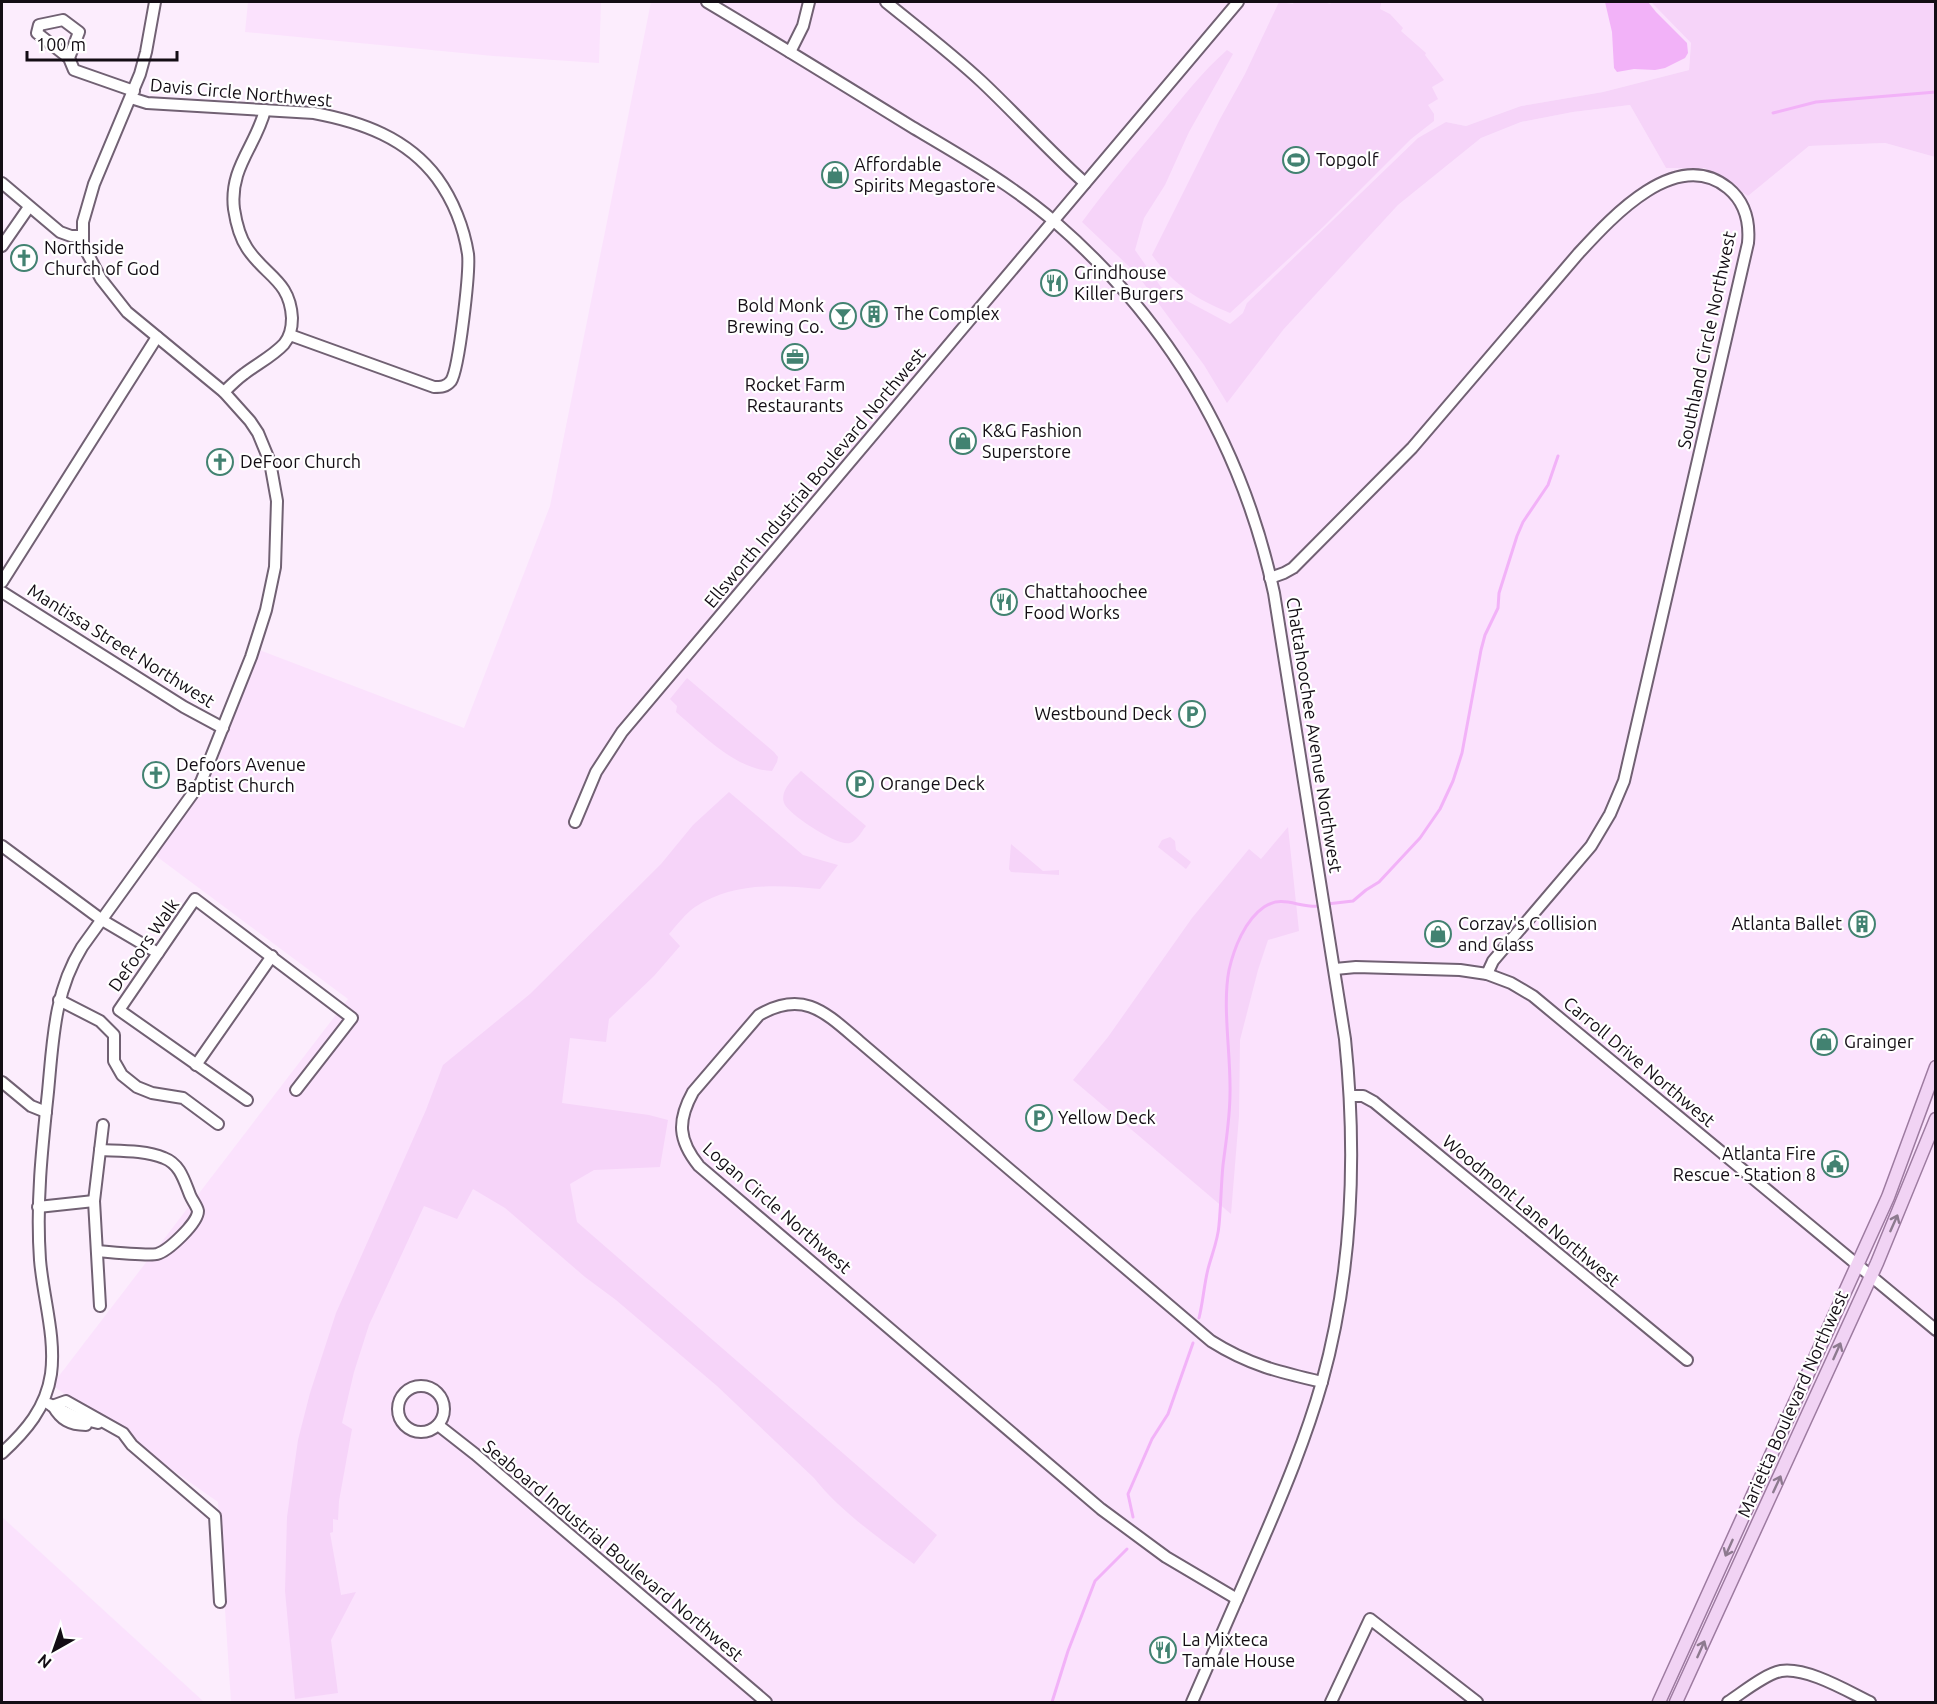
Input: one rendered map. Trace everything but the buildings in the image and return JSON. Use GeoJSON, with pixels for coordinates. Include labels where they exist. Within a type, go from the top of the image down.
{"type":"FeatureCollection","features":[{"type":"Feature","properties":{"kind":"main road"},"geometry":{"type":"LineString","coordinates":[[1659,1702],[1888,1197],[1935,1068]]}},
{"type":"Feature","properties":{"kind":"main road","name":"Marietta Boulevard Northwest"},"geometry":{"type":"LineString","coordinates":[[1676,1702],[1870,1276],[1933,1134],[1935,1119]]}},
{"type":"Feature","properties":{"kind":"street"},"geometry":{"type":"LineString","coordinates":[[2,1453],[22,1435],[47,1404],[51,1375],[52,1353],[40,1262],[38,1207],[59,1000],[66,976],[74,960],[201,782],[251,657],[266,610],[275,567],[278,520],[274,481],[265,447],[250,421],[224,392],[127,312],[109,292],[86,254],[82,236],[83,222],[94,184],[132,95],[146,52],[154,2]]}},
{"type":"Feature","properties":{"kind":"street","name":"Chattahoochee Avenue Northwest"},"geometry":{"type":"LineString","coordinates":[[707,2],[990,174],[1053,221],[1094,257],[1131,297],[1189,377],[1216,424],[1238,474],[1258,532],[1270,578],[1328,922],[1345,1039],[1351,1096],[1352,1167],[1348,1240],[1338,1310],[1322,1382],[1293,1467],[1192,1702]]}},
{"type":"Feature","properties":{"kind":"street"},"geometry":{"type":"LineString","coordinates":[[790,52],[803,26],[809,2]]}},
{"type":"Feature","properties":{"kind":"street"},"geometry":{"type":"LineString","coordinates":[[886,2],[980,80],[1085,183]]}},
{"type":"Feature","properties":{"kind":"street","name":"Ellsworth Industrial Boulevard Northwest"},"geometry":{"type":"LineString","coordinates":[[575,822],[596,772],[622,732],[1238,2]]}},
{"type":"Feature","properties":{"kind":"street","name":"Davis Circle Northwest"},"geometry":{"type":"LineString","coordinates":[[69,58],[74,70],[147,103],[314,113],[376,130],[415,155],[437,178],[454,207],[463,231],[468,255],[459,352],[452,379],[444,387],[434,387],[290,335]]}},
{"type":"Feature","properties":{"kind":"street"},"geometry":{"type":"LineString","coordinates":[[224,392],[242,375],[278,350],[290,335],[292,323],[289,297],[246,247],[239,231],[234,207],[234,187],[238,170],[265,110]]}},
{"type":"Feature","properties":{"kind":"street","name":"Southland Circle Northwest"},"geometry":{"type":"LineString","coordinates":[[1270,578],[1293,568],[1386,476],[1578,254],[1605,224],[1628,204],[1647,191],[1682,176],[1708,177],[1734,193],[1746,214],[1748,243],[1624,781],[1610,814],[1591,846],[1493,961],[1487,974]]}},
{"type":"Feature","properties":{"kind":"street"},"geometry":{"type":"LineString","coordinates":[[2,183],[60,232],[71,236],[82,236]]}},
{"type":"Feature","properties":{"kind":"street"},"geometry":{"type":"LineString","coordinates":[[2,246],[29,207]]}},
{"type":"Feature","properties":{"kind":"street"},"geometry":{"type":"LineString","coordinates":[[2,582],[157,337]]}},
{"type":"Feature","properties":{"kind":"street","name":"Mantissa Street Northwest"},"geometry":{"type":"LineString","coordinates":[[2,592],[184,707],[223,728]]}},
{"type":"Feature","properties":{"kind":"street"},"geometry":{"type":"LineString","coordinates":[[2,846],[102,920],[158,953]]}},
{"type":"Feature","properties":{"kind":"street","name":"Defoors Walk"},"geometry":{"type":"LineString","coordinates":[[247,1100],[119,1010],[195,899],[352,1018],[296,1090]]}},
{"type":"Feature","properties":{"kind":"street"},"geometry":{"type":"LineString","coordinates":[[196,1065],[272,956]]}},
{"type":"Feature","properties":{"kind":"street","name":"Carroll Drive Northwest"},"geometry":{"type":"LineString","coordinates":[[1335,969],[1368,967],[1460,970],[1487,974],[1511,983],[1533,996],[1935,1330]]}},
{"type":"Feature","properties":{"kind":"street"},"geometry":{"type":"LineString","coordinates":[[59,1000],[100,1021],[114,1035],[114,1061],[122,1075],[137,1087],[161,1096],[183,1098],[218,1124]]}},
{"type":"Feature","properties":{"kind":"street","name":"Logan Circle Northwest"},"geometry":{"type":"LineString","coordinates":[[1237,1599],[1166,1557],[1101,1509],[699,1166],[688,1153],[682,1138],[681,1121],[685,1106],[693,1092],[759,1015],[772,1007],[787,1004],[817,1008],[854,1036],[1211,1341],[1233,1355],[1256,1365],[1322,1382]]}},
{"type":"Feature","properties":{"kind":"street"},"geometry":{"type":"LineString","coordinates":[[2,1082],[31,1106],[46,1112]]}},
{"type":"Feature","properties":{"kind":"street","name":"Woodmont Lane Northwest"},"geometry":{"type":"LineString","coordinates":[[1351,1096],[1363,1096],[1374,1102],[1687,1360]]}},
{"type":"Feature","properties":{"kind":"street"},"geometry":{"type":"LineString","coordinates":[[100,1306],[94,1195],[103,1125]]}},
{"type":"Feature","properties":{"kind":"street"},"geometry":{"type":"LineString","coordinates":[[1915,1128],[1933,1134]]}},
{"type":"Feature","properties":{"kind":"street"},"geometry":{"type":"LineString","coordinates":[[97,1251],[155,1255],[166,1250],[184,1233],[196,1218],[198,1211],[184,1177],[177,1167],[165,1158],[100,1150]]}},
{"type":"Feature","properties":{"kind":"street"},"geometry":{"type":"LineString","coordinates":[[38,1207],[94,1195]]}},
{"type":"Feature","properties":{"kind":"street"},"geometry":{"type":"LineString","coordinates":[[426,1386],[439,1395],[444,1409],[443,1417],[438,1425],[419,1433],[405,1427],[397,1406],[404,1392],[411,1388],[426,1386]]}},
{"type":"Feature","properties":{"kind":"street"},"geometry":{"type":"LineString","coordinates":[[47,1404],[66,1401],[123,1433],[132,1445],[215,1516],[220,1602]]}},
{"type":"Feature","properties":{"kind":"street"},"geometry":{"type":"LineString","coordinates":[[47,1404],[60,1418],[74,1425],[108,1425]]}},
{"type":"Feature","properties":{"kind":"street","name":"Seaboard Industrial Boulevard Northwest"},"geometry":{"type":"LineString","coordinates":[[438,1425],[766,1702]]}},
{"type":"Feature","properties":{"kind":"street"},"geometry":{"type":"LineString","coordinates":[[1331,1702],[1370,1619],[1477,1702]]}},
{"type":"Feature","properties":{"kind":"street"},"geometry":{"type":"LineString","coordinates":[[1728,1702],[1770,1676],[1781,1671],[1794,1671],[1807,1673],[1870,1702]]}},
{"type":"Feature","properties":{"kind":"shaded area"},"geometry":{"type":"Polygon","coordinates":[[[248,2],[601,2],[599,63],[493,56],[245,32],[248,2]]]}},
{"type":"Feature","properties":{"kind":"shaded area"},"geometry":{"type":"Polygon","coordinates":[[[651,2],[1651,2],[1691,43],[1689,70],[1603,92],[1521,106],[1466,126],[1446,122],[1283,330],[1398,205],[1481,138],[1521,122],[1573,112],[1630,105],[1666,168],[1705,168],[1748,196],[1809,146],[1885,143],[1935,157],[1935,1702],[231,1702],[218,1502],[52,1385],[348,999],[152,853],[201,782],[254,648],[464,728],[550,506],[651,2]]]}},
{"type":"Feature","properties":{"kind":"shaded area","name":"Topgolf"},"geometry":{"type":"Polygon","coordinates":[[[1279,2],[1330,4],[1332,2],[1379,2],[1381,3],[1380,9],[1390,14],[1403,28],[1401,31],[1426,53],[1425,55],[1444,80],[1432,87],[1438,99],[1428,105],[1434,114],[1434,121],[1411,139],[1323,227],[1230,313],[1186,290],[1160,266],[1152,255],[1245,74],[1279,2]]]}},
{"type":"Feature","properties":{"kind":"shaded area"},"geometry":{"type":"Polygon","coordinates":[[[1605,2],[1648,2],[1687,43],[1688,53],[1685,58],[1665,68],[1617,72],[1614,68],[1612,32],[1605,2]]]}},
{"type":"Feature","properties":{"kind":"shaded area"},"geometry":{"type":"Polygon","coordinates":[[[1651,2],[1935,2],[1935,157],[1885,143],[1809,146],[1748,196],[1705,168],[1666,168],[1630,105],[1573,112],[1521,122],[1481,138],[1398,205],[1283,330],[1227,403],[1204,365],[1136,273],[1082,222],[1200,77],[1227,50],[1233,54],[1189,132],[1165,185],[1144,218],[1135,250],[1161,287],[1230,324],[1243,313],[1247,303],[1418,138],[1446,122],[1466,126],[1521,106],[1603,92],[1689,70],[1691,43],[1651,2]]]}},
{"type":"Feature","properties":{"kind":"shaded area"},"geometry":{"type":"Polygon","coordinates":[[[687,678],[774,752],[778,757],[772,771],[759,769],[733,758],[676,712],[677,706],[670,699],[687,678]]]}},
{"type":"Feature","properties":{"kind":"shaded area"},"geometry":{"type":"Polygon","coordinates":[[[801,771],[866,826],[855,840],[844,843],[835,840],[814,829],[787,808],[784,803],[784,794],[788,785],[801,771]]]}},
{"type":"Feature","properties":{"kind":"shaded area"},"geometry":{"type":"Polygon","coordinates":[[[729,792],[803,855],[838,865],[820,889],[771,886],[740,889],[710,899],[695,907],[669,934],[680,946],[654,976],[609,1019],[606,1042],[570,1038],[562,1103],[649,1115],[668,1120],[660,1167],[594,1170],[570,1184],[577,1222],[937,1535],[914,1564],[887,1544],[836,1502],[814,1478],[717,1386],[505,1208],[473,1189],[457,1219],[424,1206],[369,1325],[354,1372],[342,1423],[352,1429],[339,1501],[338,1520],[333,1519],[333,1532],[330,1533],[341,1595],[356,1592],[331,1640],[338,1693],[295,1699],[285,1591],[287,1517],[298,1440],[310,1393],[336,1313],[426,1110],[443,1065],[530,994],[661,864],[693,825],[729,792]]]}},
{"type":"Feature","properties":{"kind":"shaded area"},"geometry":{"type":"Polygon","coordinates":[[[1288,827],[1299,931],[1268,940],[1240,1040],[1239,1116],[1231,1214],[1073,1080],[1108,1037],[1192,918],[1249,849],[1261,859],[1288,827]]]}},
{"type":"Feature","properties":{"kind":"shaded area"},"geometry":{"type":"Polygon","coordinates":[[[1170,837],[1175,841],[1176,850],[1191,862],[1186,869],[1158,847],[1162,840],[1170,837]]]}},
{"type":"Feature","properties":{"kind":"shaded area"},"geometry":{"type":"Polygon","coordinates":[[[1011,844],[1043,871],[1059,870],[1059,875],[1011,872],[1009,869],[1011,844]]]}},
{"type":"Feature","properties":{"kind":"shaded area"},"geometry":{"type":"Polygon","coordinates":[[[2,1517],[87,1595],[204,1702],[2,1702],[2,1517]]]}},
{"type":"Feature","properties":{"kind":"waterway"},"geometry":{"type":"LineString","coordinates":[[1773,113],[1816,102],[1936,92]]}},
{"type":"Feature","properties":{"kind":"waterway"},"geometry":{"type":"LineString","coordinates":[[1327,904],[1353,901],[1379,882],[1420,838],[1440,809],[1453,781],[1462,753],[1481,650],[1485,635],[1498,608],[1499,593],[1517,536],[1523,522],[1548,485],[1558,456]]}},
{"type":"Feature","properties":{"kind":"waterway"},"geometry":{"type":"LineString","coordinates":[[1199,1318],[1218,1231],[1229,1120],[1230,1078],[1226,999],[1231,962],[1246,927],[1264,907],[1278,902],[1321,906]]}},
{"type":"Feature","properties":{"kind":"waterway"},"geometry":{"type":"LineString","coordinates":[[1133,1517],[1128,1494],[1152,1439],[1168,1414],[1193,1343]]}},
{"type":"Feature","properties":{"kind":"waterway"},"geometry":{"type":"LineString","coordinates":[[1052,1702],[1068,1651],[1095,1581],[1127,1549]]}},
{"type":"Feature","properties":{"kind":"place","name":"Topgolf"},"geometry":{"type":"Point","coordinates":[1296,160]}},
{"type":"Feature","properties":{"kind":"place","name":"Affordable Spirits Megastore"},"geometry":{"type":"Point","coordinates":[835,175]}},
{"type":"Feature","properties":{"kind":"place","name":"Northside Church of God"},"geometry":{"type":"Point","coordinates":[24,258]}},
{"type":"Feature","properties":{"kind":"place","name":"Grindhouse Killer Burgers"},"geometry":{"type":"Point","coordinates":[1054,283]}},
{"type":"Feature","properties":{"kind":"place","name":"The Complex"},"geometry":{"type":"Point","coordinates":[874,314]}},
{"type":"Feature","properties":{"kind":"place","name":"Bold Monk Brewing Co."},"geometry":{"type":"Point","coordinates":[843,316]}},
{"type":"Feature","properties":{"kind":"place","name":"Rocket Farm Restaurants"},"geometry":{"type":"Point","coordinates":[795,357]}},
{"type":"Feature","properties":{"kind":"place","name":"K&G Fashion Superstore"},"geometry":{"type":"Point","coordinates":[963,441]}},
{"type":"Feature","properties":{"kind":"place","name":"DeFoor Church"},"geometry":{"type":"Point","coordinates":[220,462]}},
{"type":"Feature","properties":{"kind":"place","name":"Chattahoochee Food Works"},"geometry":{"type":"Point","coordinates":[1004,602]}},
{"type":"Feature","properties":{"kind":"place","name":"Westbound Deck"},"geometry":{"type":"Point","coordinates":[1192,714]}},
{"type":"Feature","properties":{"kind":"place","name":"Defoors Avenue Baptist Church"},"geometry":{"type":"Point","coordinates":[156,775]}},
{"type":"Feature","properties":{"kind":"place","name":"Orange Deck"},"geometry":{"type":"Point","coordinates":[860,784]}},
{"type":"Feature","properties":{"kind":"place","name":"Atlanta Ballet"},"geometry":{"type":"Point","coordinates":[1862,924]}},
{"type":"Feature","properties":{"kind":"place","name":"Corzav's Collision and Glass"},"geometry":{"type":"Point","coordinates":[1438,934]}},
{"type":"Feature","properties":{"kind":"place","name":"Grainger"},"geometry":{"type":"Point","coordinates":[1824,1042]}},
{"type":"Feature","properties":{"kind":"place","name":"Yellow Deck"},"geometry":{"type":"Point","coordinates":[1039,1118]}},
{"type":"Feature","properties":{"kind":"place","name":"Atlanta Fire Rescue - Station 8"},"geometry":{"type":"Point","coordinates":[1835,1164]}},
{"type":"Feature","properties":{"kind":"place","name":"La Mixteca Tamale House"},"geometry":{"type":"Point","coordinates":[1163,1650]}}]}
